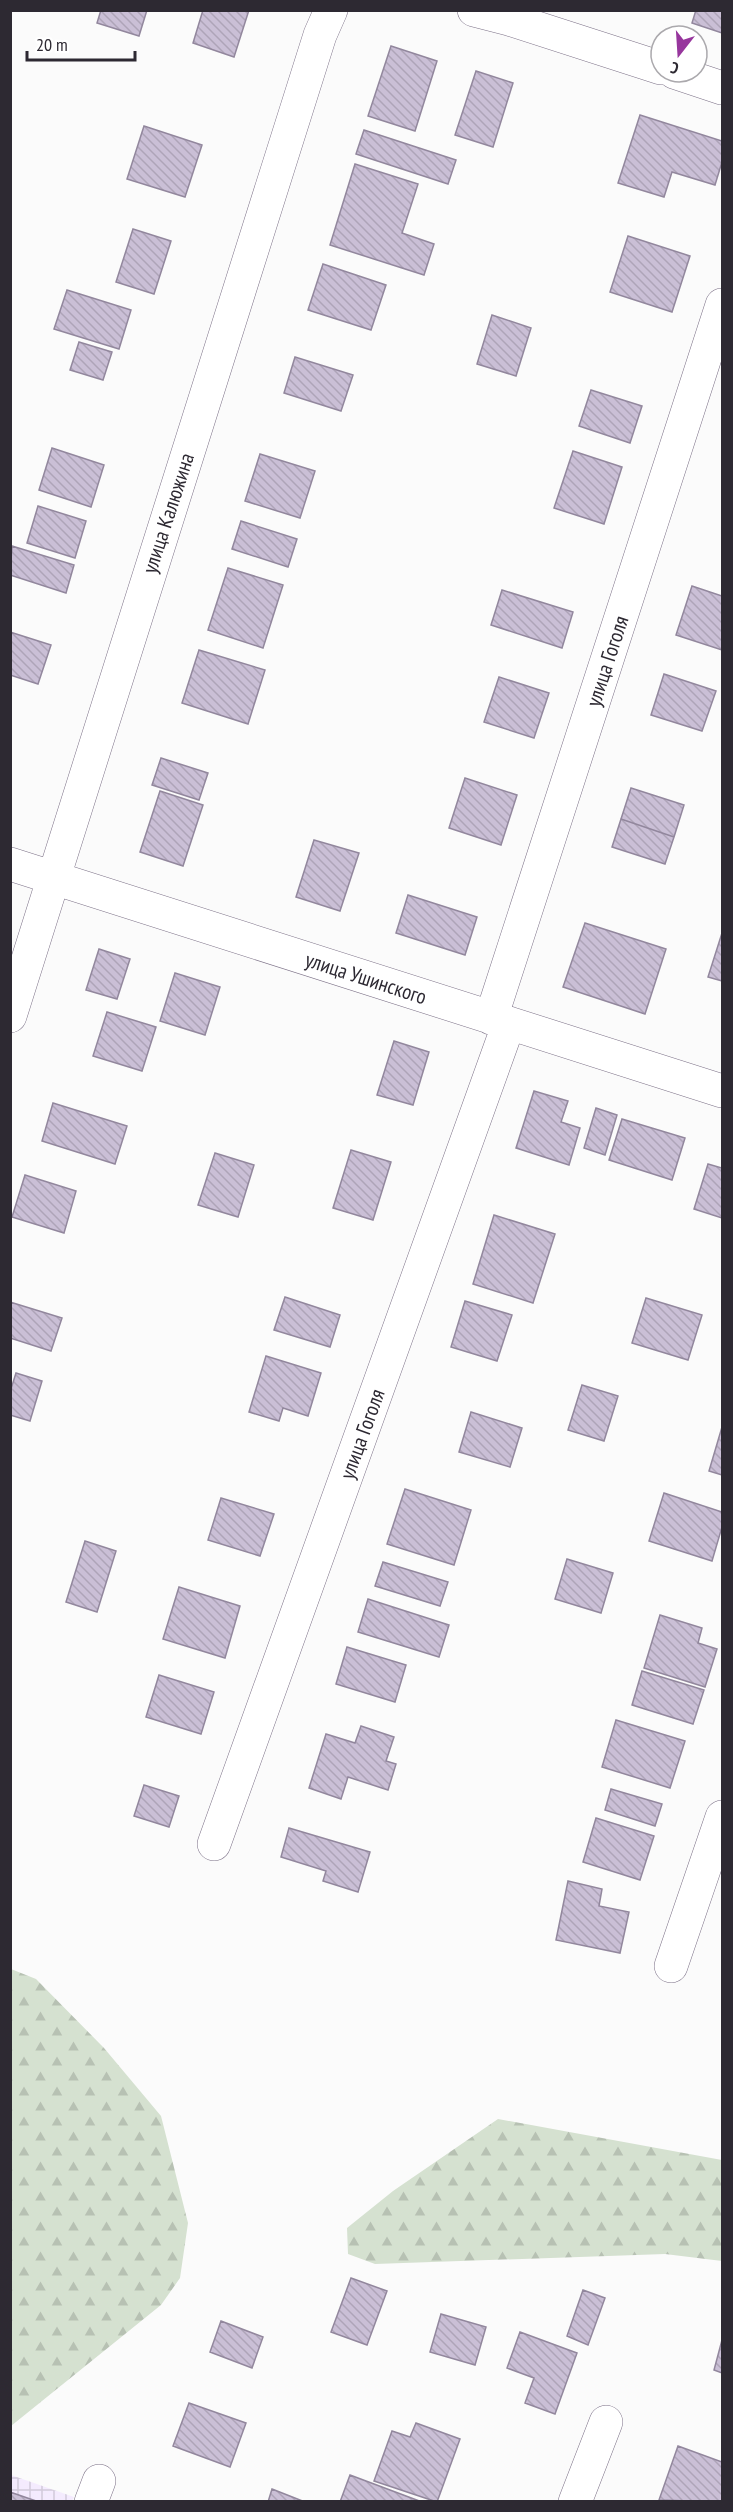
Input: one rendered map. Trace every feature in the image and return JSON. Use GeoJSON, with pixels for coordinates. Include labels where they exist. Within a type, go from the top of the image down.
{"type":"FeatureCollection","features":[{"type":"Feature","properties":{"kind":"street","name":"улица Калюжина"},"geometry":{"type":"LineString","coordinates":[[10,1016],[320,35],[331,10]]}},
{"type":"Feature","properties":{"kind":"street"},"geometry":{"type":"LineString","coordinates":[[474,10],[649,64]]}},
{"type":"Feature","properties":{"kind":"street","name":"улица Гоголя"},"geometry":{"type":"LineString","coordinates":[[214,1844],[500,1020],[723,305]]}},
{"type":"Feature","properties":{"kind":"street","name":"улица Ушинского"},"geometry":{"type":"LineString","coordinates":[[10,864],[723,1091]]}},
{"type":"Feature","properties":{"kind":"street"},"geometry":{"type":"LineString","coordinates":[[671,1966],[723,1817]]}},
{"type":"Feature","properties":{"kind":"street"},"geometry":{"type":"LineString","coordinates":[[575,2502],[606,2422]]}},
{"type":"Feature","properties":{"kind":"shaded area"},"geometry":{"type":"Polygon","coordinates":[[[11,2475],[74,2497],[72,2501],[11,2502],[11,2475]]]}},
{"type":"Feature","properties":{"kind":"green space"},"geometry":{"type":"Polygon","coordinates":[[[11,1969],[36,1979],[104,2048],[161,2116],[188,2223],[180,2278],[161,2305],[11,2426],[11,1969]]]}},
{"type":"Feature","properties":{"kind":"green space"},"geometry":{"type":"Polygon","coordinates":[[[498,2119],[722,2160],[722,2261],[665,2254],[375,2264],[348,2254],[347,2228],[393,2191],[498,2119]]]}},
{"type":"Feature","properties":{"kind":"building"},"geometry":{"type":"Polygon","coordinates":[[[101,10],[147,10],[139,36],[97,23],[101,10]]]}},
{"type":"Feature","properties":{"kind":"building"},"geometry":{"type":"Polygon","coordinates":[[[203,10],[249,10],[234,57],[193,43],[203,10]]]}},
{"type":"Feature","properties":{"kind":"building"},"geometry":{"type":"Polygon","coordinates":[[[696,10],[722,10],[722,33],[709,29],[709,24],[692,23],[696,10]]]}},
{"type":"Feature","properties":{"kind":"building"},"geometry":{"type":"Polygon","coordinates":[[[391,46],[437,61],[415,131],[368,116],[391,46]]]}},
{"type":"Feature","properties":{"kind":"building"},"geometry":{"type":"Polygon","coordinates":[[[476,71],[513,83],[493,147],[455,135],[476,71]]]}},
{"type":"Feature","properties":{"kind":"building"},"geometry":{"type":"Polygon","coordinates":[[[640,115],[722,141],[722,162],[715,185],[672,172],[664,197],[618,183],[640,115]]]}},
{"type":"Feature","properties":{"kind":"building"},"geometry":{"type":"Polygon","coordinates":[[[144,126],[202,145],[185,197],[127,179],[144,126]]]}},
{"type":"Feature","properties":{"kind":"building"},"geometry":{"type":"Polygon","coordinates":[[[364,130],[456,160],[448,184],[356,154],[364,130]]]}},
{"type":"Feature","properties":{"kind":"building"},"geometry":{"type":"Polygon","coordinates":[[[355,164],[418,184],[402,233],[434,244],[424,275],[330,245],[355,164]]]}},
{"type":"Feature","properties":{"kind":"building"},"geometry":{"type":"Polygon","coordinates":[[[133,229],[171,241],[154,294],[116,282],[133,229]]]}},
{"type":"Feature","properties":{"kind":"building"},"geometry":{"type":"Polygon","coordinates":[[[628,236],[690,256],[672,312],[610,292],[628,236]]]}},
{"type":"Feature","properties":{"kind":"building"},"geometry":{"type":"Polygon","coordinates":[[[323,264],[386,285],[371,330],[308,310],[323,264]]]}},
{"type":"Feature","properties":{"kind":"building"},"geometry":{"type":"Polygon","coordinates":[[[67,290],[131,310],[119,349],[54,329],[67,290]]]}},
{"type":"Feature","properties":{"kind":"building"},"geometry":{"type":"Polygon","coordinates":[[[492,315],[531,328],[516,376],[477,364],[492,315]]]}},
{"type":"Feature","properties":{"kind":"building"},"geometry":{"type":"Polygon","coordinates":[[[79,342],[112,352],[103,380],[70,370],[79,342]]]}},
{"type":"Feature","properties":{"kind":"building"},"geometry":{"type":"Polygon","coordinates":[[[295,357],[353,375],[341,411],[284,393],[295,357]]]}},
{"type":"Feature","properties":{"kind":"building"},"geometry":{"type":"Polygon","coordinates":[[[591,390],[642,406],[630,443],[579,426],[591,390]]]}},
{"type":"Feature","properties":{"kind":"building"},"geometry":{"type":"Polygon","coordinates":[[[52,448],[104,465],[91,507],[39,490],[52,448]]]}},
{"type":"Feature","properties":{"kind":"building"},"geometry":{"type":"Polygon","coordinates":[[[573,451],[622,467],[604,524],[554,508],[573,451]]]}},
{"type":"Feature","properties":{"kind":"building"},"geometry":{"type":"Polygon","coordinates":[[[260,454],[315,471],[300,518],[245,501],[260,454]]]}},
{"type":"Feature","properties":{"kind":"building"},"geometry":{"type":"Polygon","coordinates":[[[38,506],[86,521],[75,558],[27,543],[38,506]]]}},
{"type":"Feature","properties":{"kind":"building"},"geometry":{"type":"Polygon","coordinates":[[[241,521],[297,539],[288,567],[232,549],[241,521]]]}},
{"type":"Feature","properties":{"kind":"building"},"geometry":{"type":"Polygon","coordinates":[[[12,546],[74,565],[66,593],[10,575],[12,546]]]}},
{"type":"Feature","properties":{"kind":"building"},"geometry":{"type":"Polygon","coordinates":[[[228,568],[283,585],[263,648],[208,630],[228,568]]]}},
{"type":"Feature","properties":{"kind":"building"},"geometry":{"type":"Polygon","coordinates":[[[692,586],[722,596],[722,650],[676,635],[692,586]]]}},
{"type":"Feature","properties":{"kind":"building"},"geometry":{"type":"Polygon","coordinates":[[[502,590],[573,612],[562,648],[491,625],[502,590]]]}},
{"type":"Feature","properties":{"kind":"building"},"geometry":{"type":"Polygon","coordinates":[[[10,632],[51,645],[38,684],[10,675],[10,632]]]}},
{"type":"Feature","properties":{"kind":"building"},"geometry":{"type":"Polygon","coordinates":[[[199,650],[265,670],[248,724],[182,703],[199,650]]]}},
{"type":"Feature","properties":{"kind":"building"},"geometry":{"type":"Polygon","coordinates":[[[664,674],[716,691],[702,731],[651,715],[664,674]]]}},
{"type":"Feature","properties":{"kind":"building"},"geometry":{"type":"Polygon","coordinates":[[[499,677],[549,693],[534,738],[484,722],[499,677]]]}},
{"type":"Feature","properties":{"kind":"building"},"geometry":{"type":"Polygon","coordinates":[[[161,758],[208,773],[199,800],[152,785],[161,758]]]}},
{"type":"Feature","properties":{"kind":"building"},"geometry":{"type":"Polygon","coordinates":[[[465,778],[517,795],[501,845],[449,828],[465,778]]]}},
{"type":"Feature","properties":{"kind":"building"},"geometry":{"type":"Polygon","coordinates":[[[631,788],[684,805],[674,837],[621,819],[631,788]]]}},
{"type":"Feature","properties":{"kind":"building"},"geometry":{"type":"Polygon","coordinates":[[[160,791],[203,805],[183,866],[140,852],[160,791]]]}},
{"type":"Feature","properties":{"kind":"building"},"geometry":{"type":"Polygon","coordinates":[[[621,819],[674,837],[665,864],[612,847],[621,819]]]}},
{"type":"Feature","properties":{"kind":"building"},"geometry":{"type":"Polygon","coordinates":[[[314,840],[359,853],[340,911],[296,897],[314,840]]]}},
{"type":"Feature","properties":{"kind":"building"},"geometry":{"type":"Polygon","coordinates":[[[408,895],[477,917],[465,955],[396,933],[408,895]]]}},
{"type":"Feature","properties":{"kind":"building"},"geometry":{"type":"Polygon","coordinates":[[[585,923],[666,949],[645,1014],[563,987],[585,923]]]}},
{"type":"Feature","properties":{"kind":"building"},"geometry":{"type":"Polygon","coordinates":[[[722,933],[722,981],[708,977],[722,933]]]}},
{"type":"Feature","properties":{"kind":"building"},"geometry":{"type":"Polygon","coordinates":[[[99,949],[130,959],[117,999],[86,990],[99,949]]]}},
{"type":"Feature","properties":{"kind":"building"},"geometry":{"type":"Polygon","coordinates":[[[175,973],[220,987],[205,1035],[160,1021],[175,973]]]}},
{"type":"Feature","properties":{"kind":"building"},"geometry":{"type":"Polygon","coordinates":[[[107,1012],[156,1027],[142,1071],[93,1056],[107,1012]]]}},
{"type":"Feature","properties":{"kind":"building"},"geometry":{"type":"Polygon","coordinates":[[[394,1041],[429,1052],[413,1105],[377,1095],[394,1041]]]}},
{"type":"Feature","properties":{"kind":"building"},"geometry":{"type":"Polygon","coordinates":[[[534,1091],[568,1101],[561,1122],[580,1128],[569,1165],[516,1148],[534,1091]]]}},
{"type":"Feature","properties":{"kind":"building"},"geometry":{"type":"Polygon","coordinates":[[[53,1103],[127,1126],[115,1164],[42,1141],[53,1103]]]}},
{"type":"Feature","properties":{"kind":"building"},"geometry":{"type":"Polygon","coordinates":[[[596,1108],[617,1115],[605,1155],[584,1148],[596,1108]]]}},
{"type":"Feature","properties":{"kind":"building"},"geometry":{"type":"Polygon","coordinates":[[[622,1119],[685,1138],[672,1180],[609,1160],[622,1119]]]}},
{"type":"Feature","properties":{"kind":"building"},"geometry":{"type":"Polygon","coordinates":[[[351,1150],[391,1162],[373,1220],[333,1208],[351,1150]]]}},
{"type":"Feature","properties":{"kind":"building"},"geometry":{"type":"Polygon","coordinates":[[[215,1153],[254,1165],[238,1217],[198,1205],[215,1153]]]}},
{"type":"Feature","properties":{"kind":"building"},"geometry":{"type":"Polygon","coordinates":[[[708,1164],[722,1168],[722,1218],[694,1209],[708,1164]]]}},
{"type":"Feature","properties":{"kind":"building"},"geometry":{"type":"Polygon","coordinates":[[[25,1175],[76,1191],[64,1233],[12,1217],[25,1175]]]}},
{"type":"Feature","properties":{"kind":"building"},"geometry":{"type":"Polygon","coordinates":[[[494,1215],[555,1234],[533,1303],[473,1284],[494,1215]]]}},
{"type":"Feature","properties":{"kind":"building"},"geometry":{"type":"Polygon","coordinates":[[[285,1297],[340,1315],[330,1347],[274,1330],[285,1297]]]}},
{"type":"Feature","properties":{"kind":"building"},"geometry":{"type":"Polygon","coordinates":[[[646,1298],[702,1315],[688,1360],[632,1343],[646,1298]]]}},
{"type":"Feature","properties":{"kind":"building"},"geometry":{"type":"Polygon","coordinates":[[[465,1301],[512,1315],[497,1361],[451,1347],[465,1301]]]}},
{"type":"Feature","properties":{"kind":"building"},"geometry":{"type":"Polygon","coordinates":[[[10,1302],[62,1318],[51,1351],[10,1338],[10,1302]]]}},
{"type":"Feature","properties":{"kind":"building"},"geometry":{"type":"Polygon","coordinates":[[[266,1356],[321,1373],[308,1416],[283,1408],[279,1421],[249,1412],[266,1356]]]}},
{"type":"Feature","properties":{"kind":"building"},"geometry":{"type":"Polygon","coordinates":[[[16,1373],[42,1381],[30,1421],[10,1415],[10,1392],[16,1373]]]}},
{"type":"Feature","properties":{"kind":"building"},"geometry":{"type":"Polygon","coordinates":[[[582,1385],[618,1396],[604,1441],[568,1430],[582,1385]]]}},
{"type":"Feature","properties":{"kind":"building"},"geometry":{"type":"Polygon","coordinates":[[[471,1412],[522,1428],[510,1467],[459,1452],[471,1412]]]}},
{"type":"Feature","properties":{"kind":"building"},"geometry":{"type":"Polygon","coordinates":[[[722,1427],[722,1475],[709,1471],[722,1427]]]}},
{"type":"Feature","properties":{"kind":"building"},"geometry":{"type":"Polygon","coordinates":[[[405,1489],[471,1510],[454,1565],[387,1544],[405,1489]]]}},
{"type":"Feature","properties":{"kind":"building"},"geometry":{"type":"Polygon","coordinates":[[[664,1493],[722,1512],[722,1527],[712,1561],[649,1541],[664,1493]]]}},
{"type":"Feature","properties":{"kind":"building"},"geometry":{"type":"Polygon","coordinates":[[[221,1498],[274,1514],[260,1556],[208,1540],[221,1498]]]}},
{"type":"Feature","properties":{"kind":"building"},"geometry":{"type":"Polygon","coordinates":[[[85,1541],[116,1551],[97,1612],[66,1602],[85,1541]]]}},
{"type":"Feature","properties":{"kind":"building"},"geometry":{"type":"Polygon","coordinates":[[[567,1559],[613,1573],[601,1613],[555,1599],[567,1559]]]}},
{"type":"Feature","properties":{"kind":"building"},"geometry":{"type":"Polygon","coordinates":[[[383,1562],[448,1582],[440,1606],[375,1586],[383,1562]]]}},
{"type":"Feature","properties":{"kind":"building"},"geometry":{"type":"Polygon","coordinates":[[[179,1587],[240,1606],[225,1658],[163,1639],[179,1587]]]}},
{"type":"Feature","properties":{"kind":"building"},"geometry":{"type":"Polygon","coordinates":[[[368,1599],[449,1625],[439,1657],[358,1632],[368,1599]]]}},
{"type":"Feature","properties":{"kind":"building"},"geometry":{"type":"Polygon","coordinates":[[[660,1615],[702,1628],[698,1643],[717,1649],[705,1687],[644,1668],[660,1615]]]}},
{"type":"Feature","properties":{"kind":"building"},"geometry":{"type":"Polygon","coordinates":[[[347,1647],[406,1665],[395,1702],[336,1684],[347,1647]]]}},
{"type":"Feature","properties":{"kind":"building"},"geometry":{"type":"Polygon","coordinates":[[[642,1671],[704,1690],[693,1724],[632,1705],[642,1671]]]}},
{"type":"Feature","properties":{"kind":"building"},"geometry":{"type":"Polygon","coordinates":[[[159,1675],[214,1692],[201,1734],[146,1717],[159,1675]]]}},
{"type":"Feature","properties":{"kind":"building"},"geometry":{"type":"Polygon","coordinates":[[[616,1720],[685,1741],[670,1788],[602,1767],[616,1720]]]}},
{"type":"Feature","properties":{"kind":"building"},"geometry":{"type":"Polygon","coordinates":[[[361,1726],[394,1737],[386,1761],[396,1764],[388,1790],[348,1777],[341,1799],[309,1788],[326,1734],[355,1743],[361,1726]]]}},
{"type":"Feature","properties":{"kind":"building"},"geometry":{"type":"Polygon","coordinates":[[[144,1785],[179,1796],[169,1827],[134,1816],[144,1785]]]}},
{"type":"Feature","properties":{"kind":"building"},"geometry":{"type":"Polygon","coordinates":[[[611,1789],[662,1804],[655,1826],[605,1810],[611,1789]]]}},
{"type":"Feature","properties":{"kind":"building"},"geometry":{"type":"Polygon","coordinates":[[[596,1818],[654,1836],[640,1880],[583,1862],[596,1818]]]}},
{"type":"Feature","properties":{"kind":"building"},"geometry":{"type":"Polygon","coordinates":[[[289,1828],[370,1852],[358,1892],[323,1881],[326,1871],[281,1857],[289,1828]]]}},
{"type":"Feature","properties":{"kind":"building"},"geometry":{"type":"Polygon","coordinates":[[[568,1881],[602,1889],[599,1906],[629,1912],[620,1953],[556,1940],[568,1881]]]}},
{"type":"Feature","properties":{"kind":"building"},"geometry":{"type":"Polygon","coordinates":[[[351,2278],[387,2291],[367,2345],[331,2332],[351,2278]]]}},
{"type":"Feature","properties":{"kind":"building"},"geometry":{"type":"Polygon","coordinates":[[[583,2290],[605,2298],[588,2345],[567,2336],[583,2290]]]}},
{"type":"Feature","properties":{"kind":"building"},"geometry":{"type":"Polygon","coordinates":[[[441,2314],[486,2327],[475,2365],[430,2352],[441,2314]]]}},
{"type":"Feature","properties":{"kind":"building"},"geometry":{"type":"Polygon","coordinates":[[[221,2321],[263,2337],[252,2368],[210,2352],[221,2321]]]}},
{"type":"Feature","properties":{"kind":"building"},"geometry":{"type":"Polygon","coordinates":[[[520,2332],[577,2353],[555,2414],[525,2403],[534,2378],[507,2368],[520,2332]]]}},
{"type":"Feature","properties":{"kind":"building"},"geometry":{"type":"Polygon","coordinates":[[[722,2340],[722,2373],[714,2370],[722,2340]]]}},
{"type":"Feature","properties":{"kind":"building"},"geometry":{"type":"Polygon","coordinates":[[[189,2403],[246,2423],[230,2467],[173,2446],[189,2403]]]}},
{"type":"Feature","properties":{"kind":"building"},"geometry":{"type":"Polygon","coordinates":[[[416,2423],[460,2439],[437,2502],[374,2481],[392,2431],[410,2437],[416,2423]]]}},
{"type":"Feature","properties":{"kind":"building"},"geometry":{"type":"Polygon","coordinates":[[[678,2446],[722,2462],[722,2502],[659,2500],[678,2446]]]}},
{"type":"Feature","properties":{"kind":"building"},"geometry":{"type":"Polygon","coordinates":[[[350,2475],[422,2502],[340,2502],[350,2475]]]}},
{"type":"Feature","properties":{"kind":"building"},"geometry":{"type":"Polygon","coordinates":[[[272,2489],[305,2502],[268,2502],[272,2489]]]}},
{"type":"Feature","properties":{"kind":"building"},"geometry":{"type":"Polygon","coordinates":[[[10,2492],[39,2502],[10,2502],[10,2492]]]}}]}
